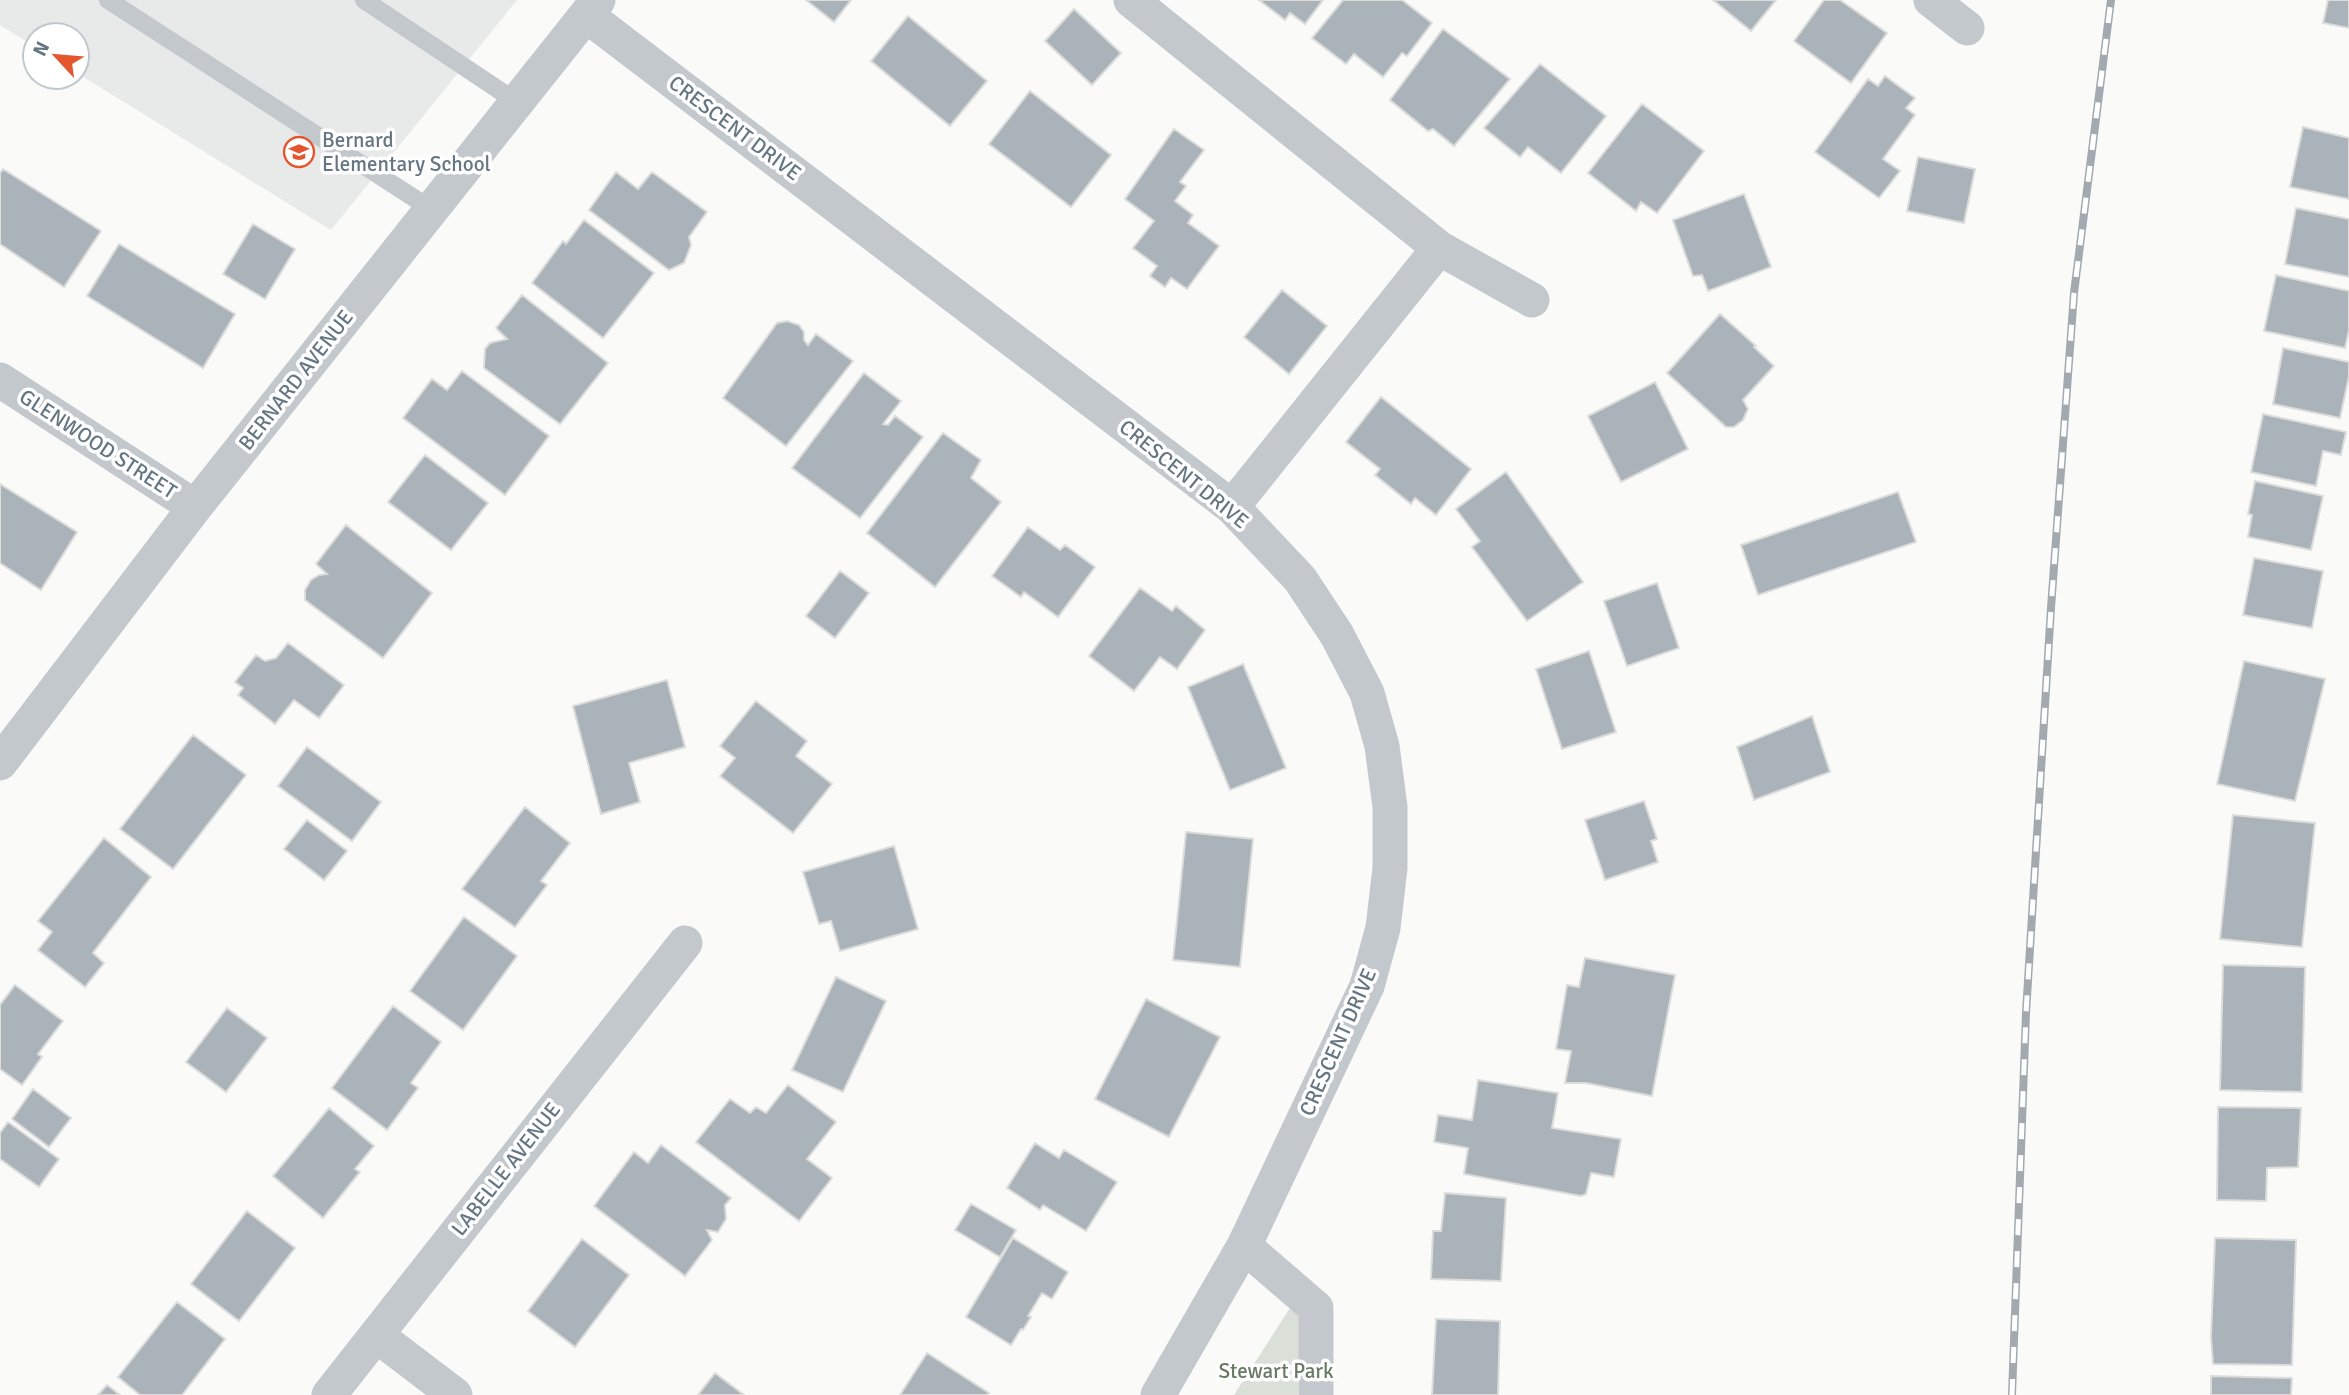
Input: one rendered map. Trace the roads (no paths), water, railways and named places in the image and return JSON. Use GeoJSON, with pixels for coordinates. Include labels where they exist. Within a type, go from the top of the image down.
{"type":"FeatureCollection","features":[{"type":"Feature","properties":{"kind":"street"},"geometry":{"type":"LineString","coordinates":[[1131,0],[1438,248],[1532,300]]}},
{"type":"Feature","properties":{"kind":"street"},"geometry":{"type":"LineString","coordinates":[[1931,0],[1967,28]]}},
{"type":"Feature","properties":{"kind":"street","name":"BERNARD AVENUE"},"geometry":{"type":"LineString","coordinates":[[0,763],[195,507],[592,8]]}},
{"type":"Feature","properties":{"kind":"street","name":"CRESCENT DRIVE"},"geometry":{"type":"LineString","coordinates":[[592,8],[1232,507],[1300,579],[1337,635],[1367,693],[1382,746],[1390,807],[1390,868],[1383,928],[1367,986],[1244,1246],[1157,1395]]}},
{"type":"Feature","properties":{"kind":"street"},"geometry":{"type":"LineString","coordinates":[[1232,507],[1438,248]]}},
{"type":"Feature","properties":{"kind":"street","name":"GLENWOOD STREET"},"geometry":{"type":"LineString","coordinates":[[0,380],[195,507]]}},
{"type":"Feature","properties":{"kind":"street","name":"LABELLE AVENUE"},"geometry":{"type":"LineString","coordinates":[[329,1395],[684,943]]}},
{"type":"Feature","properties":{"kind":"street"},"geometry":{"type":"LineString","coordinates":[[1244,1246],[1317,1308],[1316,1395]]}},
{"type":"Feature","properties":{"kind":"street"},"geometry":{"type":"LineString","coordinates":[[376,1335],[455,1395]]}},
{"type":"Feature","properties":{"kind":"lane"},"geometry":{"type":"LineString","coordinates":[[108,0],[431,209]]}},
{"type":"Feature","properties":{"kind":"lane"},"geometry":{"type":"LineString","coordinates":[[364,0],[517,102]]}},
{"type":"Feature","properties":{"kind":"railway"},"geometry":{"type":"LineString","coordinates":[[2012,1395],[2026,1013],[2051,608],[2074,293],[2111,0]]}},
{"type":"Feature","properties":{"kind":"place","name":"Bernard Elementary School"},"geometry":{"type":"Point","coordinates":[299,152]}},
{"type":"Feature","properties":{"kind":"park label","name":"Stewart Park"},"geometry":{"type":"Point","coordinates":[1276,1371]}}]}
